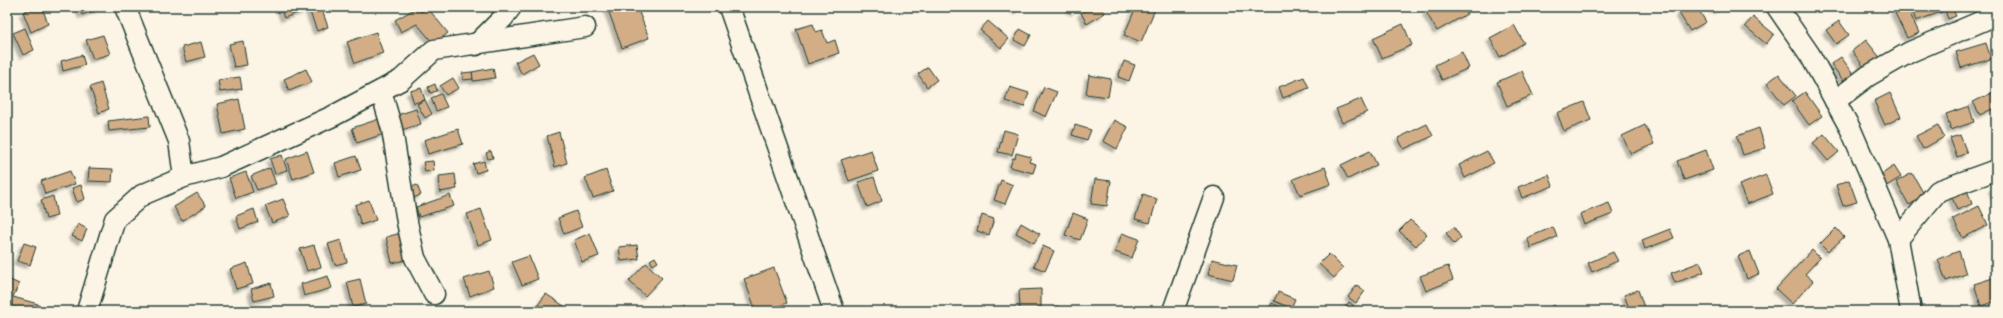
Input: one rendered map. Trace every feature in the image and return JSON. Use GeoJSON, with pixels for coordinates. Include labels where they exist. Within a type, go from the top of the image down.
{"type":"FeatureCollection","features":[{"type":"Feature","properties":{"kind":"street"},"geometry":{"type":"LineString","coordinates":[[125,7],[179,141],[184,176]]}},
{"type":"Feature","properties":{"kind":"street"},"geometry":{"type":"LineString","coordinates":[[476,44],[503,18],[511,7]]}},
{"type":"Feature","properties":{"kind":"street"},"geometry":{"type":"LineString","coordinates":[[729,7],[834,311]]}},
{"type":"Feature","properties":{"kind":"street"},"geometry":{"type":"LineString","coordinates":[[1777,7],[1810,56],[1850,130],[1898,239],[1904,280],[1911,311]]}},
{"type":"Feature","properties":{"kind":"street"},"geometry":{"type":"LineString","coordinates":[[1835,101],[1868,76],[1910,52],[1996,16]]}},
{"type":"Feature","properties":{"kind":"street"},"geometry":{"type":"LineString","coordinates":[[86,311],[116,219],[142,195],[184,176],[221,167],[333,116],[401,80],[434,50],[585,27]]}},
{"type":"Feature","properties":{"kind":"street"},"geometry":{"type":"LineString","coordinates":[[381,91],[392,129],[405,215],[415,258],[434,294]]}},
{"type":"Feature","properties":{"kind":"street"},"geometry":{"type":"LineString","coordinates":[[1898,239],[1938,191],[1996,170]]}},
{"type":"Feature","properties":{"kind":"street"},"geometry":{"type":"LineString","coordinates":[[1173,311],[1214,197]]}},
{"type":"Feature","properties":{"kind":"building"},"geometry":{"type":"Polygon","coordinates":[[[36,7],[42,7],[48,24],[31,32],[23,12],[36,7]]]}},
{"type":"Feature","properties":{"kind":"building"},"geometry":{"type":"Polygon","coordinates":[[[79,7],[99,7],[99,9],[82,15],[79,7]]]}},
{"type":"Feature","properties":{"kind":"building"},"geometry":{"type":"Polygon","coordinates":[[[280,7],[305,7],[306,10],[284,18],[280,7]]]}},
{"type":"Feature","properties":{"kind":"building"},"geometry":{"type":"Polygon","coordinates":[[[308,7],[321,7],[328,27],[317,31],[308,7]]]}},
{"type":"Feature","properties":{"kind":"building"},"geometry":{"type":"Polygon","coordinates":[[[418,7],[421,12],[427,7],[448,33],[434,44],[417,24],[401,32],[395,20],[418,7]]]}},
{"type":"Feature","properties":{"kind":"building"},"geometry":{"type":"Polygon","coordinates":[[[607,7],[637,7],[649,38],[622,48],[607,7]]]}},
{"type":"Feature","properties":{"kind":"building"},"geometry":{"type":"Polygon","coordinates":[[[1012,7],[1020,7],[1017,11],[1012,7]]]}},
{"type":"Feature","properties":{"kind":"building"},"geometry":{"type":"Polygon","coordinates":[[[1068,7],[1078,7],[1074,12],[1068,7]]]}},
{"type":"Feature","properties":{"kind":"building"},"geometry":{"type":"Polygon","coordinates":[[[1090,7],[1101,7],[1105,13],[1087,24],[1081,13],[1090,7]]]}},
{"type":"Feature","properties":{"kind":"building"},"geometry":{"type":"Polygon","coordinates":[[[1136,7],[1156,7],[1141,42],[1124,35],[1136,7]]]}},
{"type":"Feature","properties":{"kind":"building"},"geometry":{"type":"Polygon","coordinates":[[[1434,7],[1463,7],[1467,14],[1437,31],[1426,12],[1434,7]]]}},
{"type":"Feature","properties":{"kind":"building"},"geometry":{"type":"Polygon","coordinates":[[[1689,7],[1697,7],[1706,22],[1690,31],[1679,13],[1689,7]]]}},
{"type":"Feature","properties":{"kind":"building"},"geometry":{"type":"Polygon","coordinates":[[[1712,7],[1724,7],[1714,10],[1712,7]]]}},
{"type":"Feature","properties":{"kind":"building"},"geometry":{"type":"Polygon","coordinates":[[[1902,7],[1907,7],[1919,33],[1907,38],[1894,11],[1902,7]]]}},
{"type":"Feature","properties":{"kind":"building"},"geometry":{"type":"Polygon","coordinates":[[[1911,7],[1943,7],[1944,11],[1916,21],[1911,7]]]}},
{"type":"Feature","properties":{"kind":"building"},"geometry":{"type":"Polygon","coordinates":[[[1944,7],[1952,7],[1956,16],[1948,19],[1944,7]]]}},
{"type":"Feature","properties":{"kind":"building"},"geometry":{"type":"Polygon","coordinates":[[[1753,17],[1774,34],[1766,44],[1745,26],[1753,17]]]}},
{"type":"Feature","properties":{"kind":"building"},"geometry":{"type":"Polygon","coordinates":[[[988,21],[1009,39],[1001,48],[980,30],[988,21]]]}},
{"type":"Feature","properties":{"kind":"building"},"geometry":{"type":"Polygon","coordinates":[[[1839,21],[1849,35],[1836,44],[1826,30],[1839,21]]]}},
{"type":"Feature","properties":{"kind":"building"},"geometry":{"type":"Polygon","coordinates":[[[813,24],[816,32],[822,30],[827,43],[835,40],[839,53],[808,64],[796,29],[813,24]]]}},
{"type":"Feature","properties":{"kind":"building"},"geometry":{"type":"Polygon","coordinates":[[[1403,24],[1412,45],[1382,58],[1373,38],[1403,24]]]}},
{"type":"Feature","properties":{"kind":"building"},"geometry":{"type":"Polygon","coordinates":[[[1514,25],[1524,43],[1500,57],[1490,38],[1514,25]]]}},
{"type":"Feature","properties":{"kind":"building"},"geometry":{"type":"Polygon","coordinates":[[[25,28],[34,50],[23,55],[13,33],[25,28]]]}},
{"type":"Feature","properties":{"kind":"building"},"geometry":{"type":"Polygon","coordinates":[[[1020,29],[1031,35],[1025,46],[1014,40],[1020,29]]]}},
{"type":"Feature","properties":{"kind":"building"},"geometry":{"type":"Polygon","coordinates":[[[376,32],[383,53],[355,63],[347,42],[376,32]]]}},
{"type":"Feature","properties":{"kind":"building"},"geometry":{"type":"Polygon","coordinates":[[[103,35],[110,54],[93,59],[86,40],[103,35]]]}},
{"type":"Feature","properties":{"kind":"building"},"geometry":{"type":"Polygon","coordinates":[[[1866,40],[1882,60],[1867,71],[1852,51],[1866,40]]]}},
{"type":"Feature","properties":{"kind":"building"},"geometry":{"type":"Polygon","coordinates":[[[243,41],[247,65],[234,67],[229,44],[243,41]]]}},
{"type":"Feature","properties":{"kind":"building"},"geometry":{"type":"Polygon","coordinates":[[[201,42],[205,57],[186,62],[182,47],[201,42]]]}},
{"type":"Feature","properties":{"kind":"building"},"geometry":{"type":"Polygon","coordinates":[[[1986,43],[1991,59],[1961,68],[1956,52],[1986,43]]]}},
{"type":"Feature","properties":{"kind":"building"},"geometry":{"type":"Polygon","coordinates":[[[1462,52],[1469,68],[1442,80],[1435,65],[1462,52]]]}},
{"type":"Feature","properties":{"kind":"building"},"geometry":{"type":"Polygon","coordinates":[[[533,53],[539,64],[522,74],[515,62],[533,53]]]}},
{"type":"Feature","properties":{"kind":"building"},"geometry":{"type":"Polygon","coordinates":[[[82,55],[85,65],[63,71],[61,61],[82,55]]]}},
{"type":"Feature","properties":{"kind":"building"},"geometry":{"type":"Polygon","coordinates":[[[1841,57],[1855,76],[1845,83],[1831,64],[1841,57]]]}},
{"type":"Feature","properties":{"kind":"building"},"geometry":{"type":"Polygon","coordinates":[[[1124,61],[1135,65],[1129,81],[1118,77],[1124,61]]]}},
{"type":"Feature","properties":{"kind":"building"},"geometry":{"type":"Polygon","coordinates":[[[928,67],[937,80],[927,87],[918,74],[928,67]]]}},
{"type":"Feature","properties":{"kind":"building"},"geometry":{"type":"Polygon","coordinates":[[[493,68],[495,78],[473,81],[472,72],[493,68]]]}},
{"type":"Feature","properties":{"kind":"building"},"geometry":{"type":"Polygon","coordinates":[[[306,69],[312,82],[289,91],[284,79],[306,69]]]}},
{"type":"Feature","properties":{"kind":"building"},"geometry":{"type":"Polygon","coordinates":[[[1522,71],[1533,95],[1507,106],[1497,82],[1522,71]]]}},
{"type":"Feature","properties":{"kind":"building"},"geometry":{"type":"Polygon","coordinates":[[[472,72],[473,79],[463,80],[462,73],[472,72]]]}},
{"type":"Feature","properties":{"kind":"building"},"geometry":{"type":"Polygon","coordinates":[[[1779,74],[1796,96],[1784,105],[1767,83],[1779,74]]]}},
{"type":"Feature","properties":{"kind":"building"},"geometry":{"type":"Polygon","coordinates":[[[1089,75],[1111,79],[1108,97],[1086,94],[1089,75]]]}},
{"type":"Feature","properties":{"kind":"building"},"geometry":{"type":"Polygon","coordinates":[[[240,77],[242,89],[220,92],[218,80],[240,77]]]}},
{"type":"Feature","properties":{"kind":"building"},"geometry":{"type":"Polygon","coordinates":[[[1304,77],[1309,88],[1283,98],[1279,87],[1304,77]]]}},
{"type":"Feature","properties":{"kind":"building"},"geometry":{"type":"Polygon","coordinates":[[[453,78],[459,88],[446,95],[440,86],[453,78]]]}},
{"type":"Feature","properties":{"kind":"building"},"geometry":{"type":"Polygon","coordinates":[[[101,83],[109,109],[99,113],[90,87],[101,83]]]}},
{"type":"Feature","properties":{"kind":"building"},"geometry":{"type":"Polygon","coordinates":[[[435,84],[437,91],[430,93],[428,87],[435,84]]]}},
{"type":"Feature","properties":{"kind":"building"},"geometry":{"type":"Polygon","coordinates":[[[1010,87],[1029,93],[1024,107],[1005,101],[1010,87]]]}},
{"type":"Feature","properties":{"kind":"building"},"geometry":{"type":"Polygon","coordinates":[[[1044,87],[1057,92],[1046,117],[1034,111],[1044,87]]]}},
{"type":"Feature","properties":{"kind":"building"},"geometry":{"type":"Polygon","coordinates":[[[421,88],[425,100],[414,103],[410,91],[421,88]]]}},
{"type":"Feature","properties":{"kind":"building"},"geometry":{"type":"Polygon","coordinates":[[[1996,91],[1996,107],[1980,115],[1973,102],[1996,91]]]}},
{"type":"Feature","properties":{"kind":"building"},"geometry":{"type":"Polygon","coordinates":[[[1805,92],[1822,116],[1809,125],[1792,101],[1805,92]]]}},
{"type":"Feature","properties":{"kind":"building"},"geometry":{"type":"Polygon","coordinates":[[[1890,93],[1901,117],[1885,125],[1874,101],[1890,93]]]}},
{"type":"Feature","properties":{"kind":"building"},"geometry":{"type":"Polygon","coordinates":[[[441,94],[447,107],[436,111],[431,98],[441,94]]]}},
{"type":"Feature","properties":{"kind":"building"},"geometry":{"type":"Polygon","coordinates":[[[239,99],[245,129],[223,134],[217,104],[239,99]]]}},
{"type":"Feature","properties":{"kind":"building"},"geometry":{"type":"Polygon","coordinates":[[[1361,99],[1367,112],[1342,123],[1336,109],[1361,99]]]}},
{"type":"Feature","properties":{"kind":"building"},"geometry":{"type":"Polygon","coordinates":[[[425,100],[432,114],[425,118],[417,104],[425,100]]]}},
{"type":"Feature","properties":{"kind":"building"},"geometry":{"type":"Polygon","coordinates":[[[1584,102],[1591,120],[1564,131],[1557,113],[1584,102]]]}},
{"type":"Feature","properties":{"kind":"building"},"geometry":{"type":"Polygon","coordinates":[[[1969,106],[1974,122],[1951,130],[1946,114],[1969,106]]]}},
{"type":"Feature","properties":{"kind":"building"},"geometry":{"type":"Polygon","coordinates":[[[416,109],[421,124],[402,130],[397,115],[416,109]]]}},
{"type":"Feature","properties":{"kind":"building"},"geometry":{"type":"Polygon","coordinates":[[[149,116],[150,127],[109,131],[108,121],[149,116]]]}},
{"type":"Feature","properties":{"kind":"building"},"geometry":{"type":"Polygon","coordinates":[[[379,119],[384,134],[357,143],[352,128],[379,119]]]}},
{"type":"Feature","properties":{"kind":"building"},"geometry":{"type":"Polygon","coordinates":[[[1114,120],[1128,127],[1117,149],[1103,141],[1114,120]]]}},
{"type":"Feature","properties":{"kind":"building"},"geometry":{"type":"Polygon","coordinates":[[[1427,124],[1433,136],[1404,149],[1398,138],[1427,124]]]}},
{"type":"Feature","properties":{"kind":"building"},"geometry":{"type":"Polygon","coordinates":[[[1075,125],[1091,130],[1087,140],[1072,135],[1075,125]]]}},
{"type":"Feature","properties":{"kind":"building"},"geometry":{"type":"Polygon","coordinates":[[[1645,125],[1654,144],[1631,154],[1622,136],[1645,125]]]}},
{"type":"Feature","properties":{"kind":"building"},"geometry":{"type":"Polygon","coordinates":[[[1938,125],[1944,137],[1923,149],[1916,136],[1938,125]]]}},
{"type":"Feature","properties":{"kind":"building"},"geometry":{"type":"Polygon","coordinates":[[[1759,128],[1765,148],[1743,155],[1737,136],[1759,128]]]}},
{"type":"Feature","properties":{"kind":"building"},"geometry":{"type":"Polygon","coordinates":[[[458,129],[463,144],[428,154],[424,140],[458,129]]]}},
{"type":"Feature","properties":{"kind":"building"},"geometry":{"type":"Polygon","coordinates":[[[1004,130],[1018,134],[1012,155],[998,152],[1004,130]]]}},
{"type":"Feature","properties":{"kind":"building"},"geometry":{"type":"Polygon","coordinates":[[[559,132],[567,163],[555,167],[547,136],[559,132]]]}},
{"type":"Feature","properties":{"kind":"building"},"geometry":{"type":"Polygon","coordinates":[[[1824,134],[1839,152],[1828,161],[1813,143],[1824,134]]]}},
{"type":"Feature","properties":{"kind":"building"},"geometry":{"type":"Polygon","coordinates":[[[1960,135],[1967,153],[1957,157],[1950,138],[1960,135]]]}},
{"type":"Feature","properties":{"kind":"building"},"geometry":{"type":"Polygon","coordinates":[[[871,150],[878,171],[849,181],[841,160],[871,150]]]}},
{"type":"Feature","properties":{"kind":"building"},"geometry":{"type":"Polygon","coordinates":[[[1706,150],[1713,170],[1684,180],[1677,161],[1706,150]]]}},
{"type":"Feature","properties":{"kind":"building"},"geometry":{"type":"Polygon","coordinates":[[[307,151],[314,172],[293,179],[286,159],[307,151]]]}},
{"type":"Feature","properties":{"kind":"building"},"geometry":{"type":"Polygon","coordinates":[[[491,151],[493,158],[488,159],[486,153],[491,151]]]}},
{"type":"Feature","properties":{"kind":"building"},"geometry":{"type":"Polygon","coordinates":[[[1370,151],[1377,165],[1348,179],[1341,165],[1370,151]]]}},
{"type":"Feature","properties":{"kind":"building"},"geometry":{"type":"Polygon","coordinates":[[[1487,151],[1494,163],[1465,178],[1459,165],[1487,151]]]}},
{"type":"Feature","properties":{"kind":"building"},"geometry":{"type":"Polygon","coordinates":[[[1016,153],[1031,157],[1029,162],[1036,164],[1033,173],[1010,167],[1013,158],[1015,159],[1016,153]]]}},
{"type":"Feature","properties":{"kind":"building"},"geometry":{"type":"Polygon","coordinates":[[[282,155],[287,170],[275,174],[270,159],[282,155]]]}},
{"type":"Feature","properties":{"kind":"building"},"geometry":{"type":"Polygon","coordinates":[[[356,156],[361,170],[339,177],[335,163],[356,156]]]}},
{"type":"Feature","properties":{"kind":"building"},"geometry":{"type":"Polygon","coordinates":[[[433,161],[434,170],[425,172],[423,162],[433,161]]]}},
{"type":"Feature","properties":{"kind":"building"},"geometry":{"type":"Polygon","coordinates":[[[484,161],[486,170],[476,173],[473,164],[484,161]]]}},
{"type":"Feature","properties":{"kind":"building"},"geometry":{"type":"Polygon","coordinates":[[[1894,166],[1901,177],[1885,187],[1879,176],[1894,166]]]}},
{"type":"Feature","properties":{"kind":"building"},"geometry":{"type":"Polygon","coordinates":[[[1325,167],[1331,184],[1300,195],[1293,179],[1325,167]]]}},
{"type":"Feature","properties":{"kind":"building"},"geometry":{"type":"Polygon","coordinates":[[[89,168],[113,169],[112,182],[88,181],[89,168]]]}},
{"type":"Feature","properties":{"kind":"building"},"geometry":{"type":"Polygon","coordinates":[[[270,168],[276,184],[257,190],[251,176],[270,168]]]}},
{"type":"Feature","properties":{"kind":"building"},"geometry":{"type":"Polygon","coordinates":[[[606,170],[613,191],[593,198],[585,178],[606,170]]]}},
{"type":"Feature","properties":{"kind":"building"},"geometry":{"type":"Polygon","coordinates":[[[70,171],[75,184],[45,194],[41,181],[70,171]]]}},
{"type":"Feature","properties":{"kind":"building"},"geometry":{"type":"Polygon","coordinates":[[[246,172],[253,192],[236,198],[229,178],[246,172]]]}},
{"type":"Feature","properties":{"kind":"building"},"geometry":{"type":"Polygon","coordinates":[[[1912,173],[1925,196],[1909,205],[1896,182],[1912,173]]]}},
{"type":"Feature","properties":{"kind":"building"},"geometry":{"type":"Polygon","coordinates":[[[455,174],[457,189],[440,192],[439,176],[455,174]]]}},
{"type":"Feature","properties":{"kind":"building"},"geometry":{"type":"Polygon","coordinates":[[[1549,175],[1553,186],[1522,198],[1518,187],[1549,175]]]}},
{"type":"Feature","properties":{"kind":"building"},"geometry":{"type":"Polygon","coordinates":[[[1766,175],[1773,194],[1747,204],[1739,185],[1766,175]]]}},
{"type":"Feature","properties":{"kind":"building"},"geometry":{"type":"Polygon","coordinates":[[[874,177],[882,201],[867,207],[858,182],[874,177]]]}},
{"type":"Feature","properties":{"kind":"building"},"geometry":{"type":"Polygon","coordinates":[[[1095,179],[1111,181],[1107,206],[1091,204],[1095,179]]]}},
{"type":"Feature","properties":{"kind":"building"},"geometry":{"type":"Polygon","coordinates":[[[1001,180],[1013,185],[1005,204],[994,200],[1001,180]]]}},
{"type":"Feature","properties":{"kind":"building"},"geometry":{"type":"Polygon","coordinates":[[[1849,180],[1857,202],[1843,206],[1836,185],[1849,180]]]}},
{"type":"Feature","properties":{"kind":"building"},"geometry":{"type":"Polygon","coordinates":[[[81,185],[85,199],[77,202],[72,188],[81,185]]]}},
{"type":"Feature","properties":{"kind":"building"},"geometry":{"type":"Polygon","coordinates":[[[417,185],[421,195],[411,199],[407,189],[417,185]]]}},
{"type":"Feature","properties":{"kind":"building"},"geometry":{"type":"Polygon","coordinates":[[[1996,186],[1996,198],[1992,188],[1996,186]]]}},
{"type":"Feature","properties":{"kind":"building"},"geometry":{"type":"Polygon","coordinates":[[[1966,187],[1972,204],[1957,210],[1950,192],[1966,187]]]}},
{"type":"Feature","properties":{"kind":"building"},"geometry":{"type":"Polygon","coordinates":[[[197,193],[206,206],[182,221],[174,207],[197,193]]]}},
{"type":"Feature","properties":{"kind":"building"},"geometry":{"type":"Polygon","coordinates":[[[1143,194],[1157,199],[1150,223],[1135,219],[1143,194]]]}},
{"type":"Feature","properties":{"kind":"building"},"geometry":{"type":"Polygon","coordinates":[[[450,195],[454,206],[419,217],[416,207],[450,195]]]}},
{"type":"Feature","properties":{"kind":"building"},"geometry":{"type":"Polygon","coordinates":[[[53,196],[57,216],[46,219],[41,200],[53,196]]]}},
{"type":"Feature","properties":{"kind":"building"},"geometry":{"type":"Polygon","coordinates":[[[283,199],[290,216],[272,223],[265,206],[283,199]]]}},
{"type":"Feature","properties":{"kind":"building"},"geometry":{"type":"Polygon","coordinates":[[[369,200],[376,220],[361,225],[355,205],[369,200]]]}},
{"type":"Feature","properties":{"kind":"building"},"geometry":{"type":"Polygon","coordinates":[[[1609,203],[1613,214],[1584,225],[1580,214],[1609,203]]]}},
{"type":"Feature","properties":{"kind":"building"},"geometry":{"type":"Polygon","coordinates":[[[1979,206],[1988,225],[1963,238],[1953,219],[1979,206]]]}},
{"type":"Feature","properties":{"kind":"building"},"geometry":{"type":"Polygon","coordinates":[[[254,209],[258,222],[240,229],[236,216],[254,209]]]}},
{"type":"Feature","properties":{"kind":"building"},"geometry":{"type":"Polygon","coordinates":[[[481,209],[492,240],[478,245],[467,214],[481,209]]]}},
{"type":"Feature","properties":{"kind":"building"},"geometry":{"type":"Polygon","coordinates":[[[576,211],[582,227],[564,234],[558,218],[576,211]]]}},
{"type":"Feature","properties":{"kind":"building"},"geometry":{"type":"Polygon","coordinates":[[[1073,213],[1088,219],[1080,240],[1065,235],[1073,213]]]}},
{"type":"Feature","properties":{"kind":"building"},"geometry":{"type":"Polygon","coordinates":[[[982,215],[994,219],[989,235],[977,231],[982,215]]]}},
{"type":"Feature","properties":{"kind":"building"},"geometry":{"type":"Polygon","coordinates":[[[1410,220],[1427,234],[1416,246],[1399,231],[1410,220]]]}},
{"type":"Feature","properties":{"kind":"building"},"geometry":{"type":"Polygon","coordinates":[[[1021,223],[1040,234],[1034,243],[1016,233],[1021,223]]]}},
{"type":"Feature","properties":{"kind":"building"},"geometry":{"type":"Polygon","coordinates":[[[78,224],[87,229],[82,241],[72,236],[78,224]]]}},
{"type":"Feature","properties":{"kind":"building"},"geometry":{"type":"Polygon","coordinates":[[[1454,227],[1461,238],[1454,244],[1446,233],[1454,227]]]}},
{"type":"Feature","properties":{"kind":"building"},"geometry":{"type":"Polygon","coordinates":[[[1553,227],[1557,237],[1531,248],[1527,238],[1553,227]]]}},
{"type":"Feature","properties":{"kind":"building"},"geometry":{"type":"Polygon","coordinates":[[[1836,228],[1844,237],[1828,252],[1820,244],[1836,228]]]}},
{"type":"Feature","properties":{"kind":"building"},"geometry":{"type":"Polygon","coordinates":[[[1670,229],[1674,238],[1645,249],[1642,240],[1670,229]]]}},
{"type":"Feature","properties":{"kind":"building"},"geometry":{"type":"Polygon","coordinates":[[[401,233],[407,260],[392,263],[386,237],[401,233]]]}},
{"type":"Feature","properties":{"kind":"building"},"geometry":{"type":"Polygon","coordinates":[[[590,233],[599,256],[582,262],[574,240],[590,233]]]}},
{"type":"Feature","properties":{"kind":"building"},"geometry":{"type":"Polygon","coordinates":[[[1122,233],[1139,239],[1132,258],[1115,252],[1122,233]]]}},
{"type":"Feature","properties":{"kind":"building"},"geometry":{"type":"Polygon","coordinates":[[[341,240],[347,262],[335,265],[328,244],[341,240]]]}},
{"type":"Feature","properties":{"kind":"building"},"geometry":{"type":"Polygon","coordinates":[[[24,243],[36,247],[30,265],[17,261],[24,243]]]}},
{"type":"Feature","properties":{"kind":"building"},"geometry":{"type":"Polygon","coordinates":[[[314,245],[321,267],[307,271],[300,249],[314,245]]]}},
{"type":"Feature","properties":{"kind":"building"},"geometry":{"type":"Polygon","coordinates":[[[637,245],[639,259],[621,261],[619,247],[637,245]]]}},
{"type":"Feature","properties":{"kind":"building"},"geometry":{"type":"Polygon","coordinates":[[[1043,246],[1054,251],[1045,271],[1034,266],[1043,246]]]}},
{"type":"Feature","properties":{"kind":"building"},"geometry":{"type":"Polygon","coordinates":[[[1812,250],[1820,258],[1805,274],[1813,281],[1792,304],[1776,289],[1812,250]]]}},
{"type":"Feature","properties":{"kind":"building"},"geometry":{"type":"Polygon","coordinates":[[[1750,251],[1759,274],[1747,279],[1738,256],[1750,251]]]}},
{"type":"Feature","properties":{"kind":"building"},"geometry":{"type":"Polygon","coordinates":[[[1959,251],[1966,274],[1946,281],[1938,259],[1959,251]]]}},
{"type":"Feature","properties":{"kind":"building"},"geometry":{"type":"Polygon","coordinates":[[[1613,252],[1618,261],[1592,272],[1588,263],[1613,252]]]}},
{"type":"Feature","properties":{"kind":"building"},"geometry":{"type":"Polygon","coordinates":[[[1329,254],[1343,268],[1334,278],[1319,264],[1329,254]]]}},
{"type":"Feature","properties":{"kind":"building"},"geometry":{"type":"Polygon","coordinates":[[[529,256],[538,279],[522,285],[512,262],[529,256]]]}},
{"type":"Feature","properties":{"kind":"building"},"geometry":{"type":"Polygon","coordinates":[[[655,257],[658,262],[653,265],[650,260],[655,257]]]}},
{"type":"Feature","properties":{"kind":"building"},"geometry":{"type":"Polygon","coordinates":[[[1212,259],[1237,265],[1233,280],[1208,274],[1212,259]]]}},
{"type":"Feature","properties":{"kind":"building"},"geometry":{"type":"Polygon","coordinates":[[[1700,262],[1704,272],[1675,283],[1671,273],[1700,262]]]}},
{"type":"Feature","properties":{"kind":"building"},"geometry":{"type":"Polygon","coordinates":[[[247,263],[253,284],[236,289],[230,269],[247,263]]]}},
{"type":"Feature","properties":{"kind":"building"},"geometry":{"type":"Polygon","coordinates":[[[646,263],[662,278],[645,296],[629,281],[646,263]]]}},
{"type":"Feature","properties":{"kind":"building"},"geometry":{"type":"Polygon","coordinates":[[[1448,266],[1453,280],[1426,291],[1420,276],[1448,266]]]}},
{"type":"Feature","properties":{"kind":"building"},"geometry":{"type":"Polygon","coordinates":[[[774,268],[787,303],[767,311],[756,311],[744,279],[774,268]]]}},
{"type":"Feature","properties":{"kind":"building"},"geometry":{"type":"Polygon","coordinates":[[[489,271],[494,287],[470,296],[464,279],[489,271]]]}},
{"type":"Feature","properties":{"kind":"building"},"geometry":{"type":"Polygon","coordinates":[[[328,276],[332,288],[304,296],[301,284],[328,276]]]}},
{"type":"Feature","properties":{"kind":"building"},"geometry":{"type":"Polygon","coordinates":[[[1996,277],[1996,301],[1981,306],[1974,284],[1996,277]]]}},
{"type":"Feature","properties":{"kind":"building"},"geometry":{"type":"Polygon","coordinates":[[[8,279],[19,284],[13,297],[38,304],[37,311],[7,311],[8,279]]]}},
{"type":"Feature","properties":{"kind":"building"},"geometry":{"type":"Polygon","coordinates":[[[360,279],[366,304],[353,307],[347,282],[360,279]]]}},
{"type":"Feature","properties":{"kind":"building"},"geometry":{"type":"Polygon","coordinates":[[[271,283],[274,296],[254,301],[251,289],[271,283]]]}},
{"type":"Feature","properties":{"kind":"building"},"geometry":{"type":"Polygon","coordinates":[[[1357,285],[1365,291],[1356,303],[1348,297],[1357,285]]]}},
{"type":"Feature","properties":{"kind":"building"},"geometry":{"type":"Polygon","coordinates":[[[1041,289],[1041,311],[1020,311],[1019,290],[1041,289]]]}},
{"type":"Feature","properties":{"kind":"building"},"geometry":{"type":"Polygon","coordinates":[[[1638,290],[1645,310],[1630,311],[1624,295],[1638,290]]]}},
{"type":"Feature","properties":{"kind":"building"},"geometry":{"type":"Polygon","coordinates":[[[1278,292],[1295,299],[1291,308],[1274,301],[1278,292]]]}},
{"type":"Feature","properties":{"kind":"building"},"geometry":{"type":"Polygon","coordinates":[[[546,294],[567,308],[565,311],[547,311],[538,305],[546,294]]]}},
{"type":"Feature","properties":{"kind":"building"},"geometry":{"type":"Polygon","coordinates":[[[1349,302],[1359,310],[1343,311],[1349,302]]]}},
{"type":"Feature","properties":{"kind":"building"},"geometry":{"type":"Polygon","coordinates":[[[1272,303],[1288,311],[1268,311],[1272,303]]]}},
{"type":"Feature","properties":{"kind":"building"},"geometry":{"type":"Polygon","coordinates":[[[684,305],[687,311],[673,311],[684,305]]]}},
{"type":"Feature","properties":{"kind":"building"},"geometry":{"type":"Polygon","coordinates":[[[1554,305],[1558,311],[1542,311],[1554,305]]]}},
{"type":"Feature","properties":{"kind":"building"},"geometry":{"type":"Polygon","coordinates":[[[1058,306],[1060,311],[1044,310],[1058,306]]]}},
{"type":"Feature","properties":{"kind":"building"},"geometry":{"type":"Polygon","coordinates":[[[274,307],[276,311],[264,311],[274,307]]]}}]}
